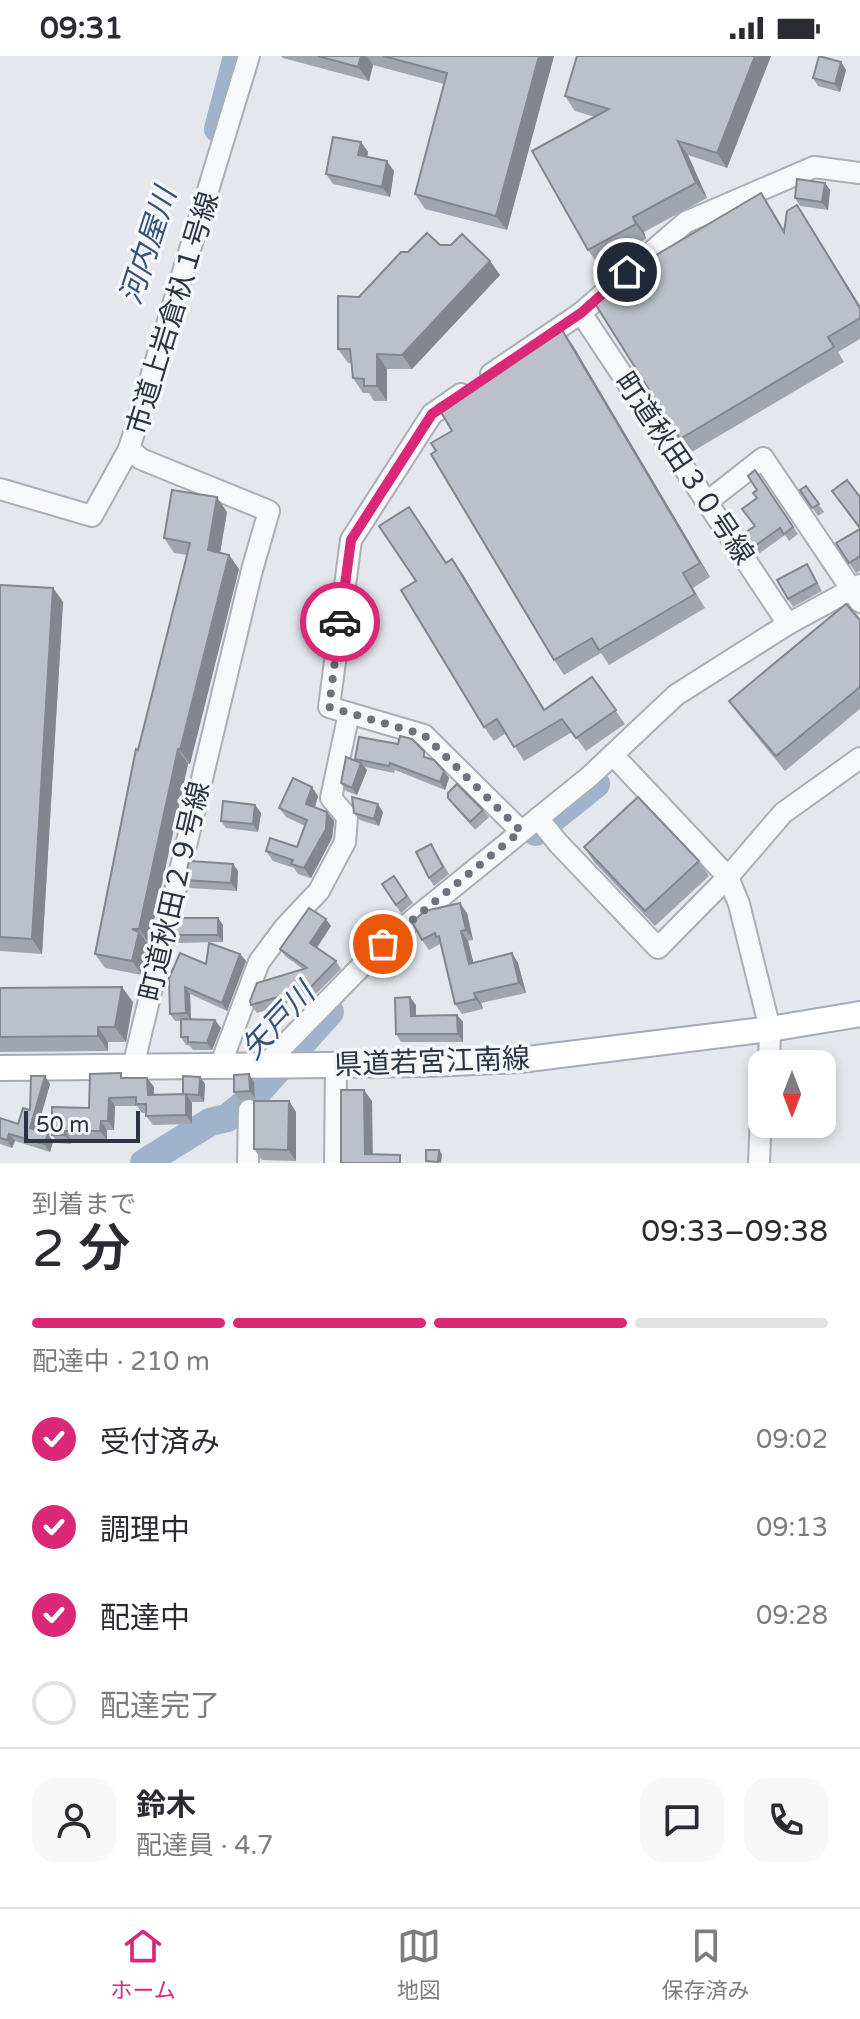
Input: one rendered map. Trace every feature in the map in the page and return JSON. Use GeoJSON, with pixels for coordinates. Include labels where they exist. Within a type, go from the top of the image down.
{"type":"FeatureCollection","features":[{"type":"Feature","properties":{"kind":"main road","name":"県道若宮江南線"},"geometry":{"type":"LineString","coordinates":[[0,1068],[520,1060],[770,1029],[860,1014]]}},
{"type":"Feature","properties":{"kind":"street","name":"市道上岩倉杁１号線"},"geometry":{"type":"LineString","coordinates":[[216,716],[269,511],[141,459],[126,456],[249,56]]}},
{"type":"Feature","properties":{"kind":"street"},"geometry":{"type":"LineString","coordinates":[[521,831],[424,735],[329,707],[351,540],[432,414],[581,313],[686,222],[814,167],[860,173]]}},
{"type":"Feature","properties":{"kind":"street","name":"町道秋田３０号線"},"geometry":{"type":"LineString","coordinates":[[581,313],[788,624]]}},
{"type":"Feature","properties":{"kind":"street"},"geometry":{"type":"LineString","coordinates":[[0,489],[92,516],[126,456]]}},
{"type":"Feature","properties":{"kind":"street"},"geometry":{"type":"LineString","coordinates":[[266,1065],[383,944],[613,755],[676,695],[788,624],[857,592],[763,458],[707,502]]}},
{"type":"Feature","properties":{"kind":"street"},"geometry":{"type":"LineString","coordinates":[[220,1066],[259,962],[285,927],[319,891],[345,842],[347,817],[331,798],[349,713]]}},
{"type":"Feature","properties":{"kind":"street","name":"町道秋田２９号線"},"geometry":{"type":"LineString","coordinates":[[133,1067],[216,716]]}},
{"type":"Feature","properties":{"kind":"street"},"geometry":{"type":"LineString","coordinates":[[613,755],[728,877],[739,904],[770,1029],[769,1050]]}},
{"type":"Feature","properties":{"kind":"street"},"geometry":{"type":"LineString","coordinates":[[538,818],[658,948],[728,877],[783,813],[860,758]]}},
{"type":"Feature","properties":{"kind":"street"},"geometry":{"type":"LineString","coordinates":[[335,1163],[336,1065]]}},
{"type":"Feature","properties":{"kind":"street"},"geometry":{"type":"LineString","coordinates":[[248,1163],[249,1110]]}},
{"type":"Feature","properties":{"kind":"street"},"geometry":{"type":"LineString","coordinates":[[759,1163],[760,1138]]}},
{"type":"Feature","properties":{"kind":"building"},"geometry":{"type":"Polygon","coordinates":[[[318,56],[361,56],[358,67],[318,56]]]}},
{"type":"Feature","properties":{"kind":"building"},"geometry":{"type":"Polygon","coordinates":[[[383,56],[539,56],[496,216],[415,194],[447,73],[383,56]]]}},
{"type":"Feature","properties":{"kind":"building"},"geometry":{"type":"Polygon","coordinates":[[[577,56],[755,56],[717,153],[678,141],[696,183],[633,217],[636,224],[588,250],[532,151],[609,109],[565,96],[577,56]]]}},
{"type":"Feature","properties":{"kind":"building"},"geometry":{"type":"Polygon","coordinates":[[[819,56],[841,62],[835,84],[813,78],[819,56]]]}},
{"type":"Feature","properties":{"kind":"building"},"geometry":{"type":"Polygon","coordinates":[[[333,137],[361,142],[358,155],[387,161],[382,187],[326,174],[333,137]]]}},
{"type":"Feature","properties":{"kind":"building"},"geometry":{"type":"Polygon","coordinates":[[[797,179],[825,183],[822,202],[795,198],[797,179]]]}},
{"type":"Feature","properties":{"kind":"building"},"geometry":{"type":"Polygon","coordinates":[[[761,193],[784,232],[787,211],[797,205],[860,308],[860,318],[828,337],[834,347],[680,439],[594,302],[624,284],[619,277],[761,193]]]}},
{"type":"Feature","properties":{"kind":"building"},"geometry":{"type":"Polygon","coordinates":[[[427,233],[440,245],[451,245],[462,234],[490,261],[402,355],[377,354],[377,386],[364,386],[364,379],[353,378],[350,349],[338,349],[338,296],[359,297],[401,252],[408,252],[427,233]]]}},
{"type":"Feature","properties":{"kind":"building"},"geometry":{"type":"Polygon","coordinates":[[[562,330],[700,563],[683,573],[695,594],[599,650],[592,638],[554,660],[431,454],[436,451],[431,443],[452,431],[437,405],[562,330]]]}},
{"type":"Feature","properties":{"kind":"building"},"geometry":{"type":"Polygon","coordinates":[[[755,470],[793,527],[784,534],[780,528],[752,548],[743,534],[755,526],[742,509],[757,498],[753,493],[757,490],[748,476],[755,470]]]}},
{"type":"Feature","properties":{"kind":"building"},"geometry":{"type":"Polygon","coordinates":[[[847,480],[860,497],[860,528],[832,491],[847,480]]]}},
{"type":"Feature","properties":{"kind":"building"},"geometry":{"type":"Polygon","coordinates":[[[806,486],[819,504],[812,508],[800,490],[806,486]]]}},
{"type":"Feature","properties":{"kind":"building"},"geometry":{"type":"Polygon","coordinates":[[[172,490],[217,497],[208,550],[229,555],[178,749],[139,929],[132,929],[139,932],[132,961],[95,954],[136,749],[190,543],[164,538],[172,490]]]}},
{"type":"Feature","properties":{"kind":"building"},"geometry":{"type":"Polygon","coordinates":[[[409,507],[446,563],[452,559],[544,710],[592,677],[616,710],[576,738],[562,719],[514,747],[497,719],[484,727],[401,590],[416,581],[379,526],[409,507]]]}},
{"type":"Feature","properties":{"kind":"building"},"geometry":{"type":"Polygon","coordinates":[[[860,529],[860,556],[849,563],[836,543],[860,529]]]}},
{"type":"Feature","properties":{"kind":"building"},"geometry":{"type":"Polygon","coordinates":[[[807,564],[817,583],[788,599],[777,580],[807,564]]]}},
{"type":"Feature","properties":{"kind":"building"},"geometry":{"type":"Polygon","coordinates":[[[0,585],[53,588],[32,939],[0,937],[0,585]]]}},
{"type":"Feature","properties":{"kind":"building"},"geometry":{"type":"Polygon","coordinates":[[[846,604],[860,620],[860,687],[776,756],[729,701],[846,604]]]}},
{"type":"Feature","properties":{"kind":"building"},"geometry":{"type":"Polygon","coordinates":[[[400,736],[412,739],[424,751],[424,757],[434,760],[444,771],[440,782],[390,763],[389,766],[355,759],[359,737],[398,744],[400,736]]]}},
{"type":"Feature","properties":{"kind":"building"},"geometry":{"type":"Polygon","coordinates":[[[346,757],[361,763],[352,788],[341,783],[346,757]]]}},
{"type":"Feature","properties":{"kind":"building"},"geometry":{"type":"Polygon","coordinates":[[[293,778],[312,787],[306,804],[327,812],[326,829],[304,868],[291,864],[293,860],[266,851],[270,838],[297,847],[307,820],[279,808],[293,778]]]}},
{"type":"Feature","properties":{"kind":"building"},"geometry":{"type":"Polygon","coordinates":[[[457,784],[483,810],[470,822],[448,798],[448,793],[457,784]]]}},
{"type":"Feature","properties":{"kind":"building"},"geometry":{"type":"Polygon","coordinates":[[[352,797],[378,804],[374,819],[354,813],[352,797]]]}},
{"type":"Feature","properties":{"kind":"building"},"geometry":{"type":"Polygon","coordinates":[[[638,797],[699,861],[645,911],[584,847],[638,797]]]}},
{"type":"Feature","properties":{"kind":"building"},"geometry":{"type":"Polygon","coordinates":[[[223,801],[255,805],[253,824],[221,821],[223,801]]]}},
{"type":"Feature","properties":{"kind":"building"},"geometry":{"type":"Polygon","coordinates":[[[431,844],[443,867],[429,878],[416,852],[431,844]]]}},
{"type":"Feature","properties":{"kind":"building"},"geometry":{"type":"Polygon","coordinates":[[[189,861],[233,864],[231,883],[185,880],[189,861]]]}},
{"type":"Feature","properties":{"kind":"building"},"geometry":{"type":"Polygon","coordinates":[[[394,876],[407,896],[396,905],[382,884],[394,876]]]}},
{"type":"Feature","properties":{"kind":"building"},"geometry":{"type":"Polygon","coordinates":[[[460,903],[466,930],[461,931],[469,964],[512,953],[519,983],[474,993],[476,999],[455,1004],[439,936],[436,937],[435,933],[422,940],[412,922],[425,911],[460,903]]]}},
{"type":"Feature","properties":{"kind":"building"},"geometry":{"type":"Polygon","coordinates":[[[309,908],[326,919],[310,943],[336,961],[307,991],[305,989],[251,1005],[257,983],[307,968],[280,949],[309,908]]]}},
{"type":"Feature","properties":{"kind":"building"},"geometry":{"type":"Polygon","coordinates":[[[175,918],[218,918],[218,935],[171,935],[175,918]]]}},
{"type":"Feature","properties":{"kind":"building"},"geometry":{"type":"Polygon","coordinates":[[[209,943],[240,954],[222,1003],[185,987],[186,1013],[170,1014],[169,978],[180,953],[206,964],[209,943]]]}},
{"type":"Feature","properties":{"kind":"building"},"geometry":{"type":"Polygon","coordinates":[[[122,987],[115,1027],[98,1027],[98,1036],[0,1037],[0,988],[122,987]]]}},
{"type":"Feature","properties":{"kind":"building"},"geometry":{"type":"Polygon","coordinates":[[[410,997],[411,1016],[457,1015],[458,1034],[396,1034],[395,998],[410,997]]]}},
{"type":"Feature","properties":{"kind":"building"},"geometry":{"type":"Polygon","coordinates":[[[181,1019],[215,1020],[207,1043],[188,1042],[188,1037],[181,1037],[181,1019]]]}},
{"type":"Feature","properties":{"kind":"building"},"geometry":{"type":"Polygon","coordinates":[[[121,1073],[121,1078],[147,1078],[148,1095],[186,1094],[186,1115],[146,1116],[146,1104],[136,1104],[136,1097],[109,1098],[108,1121],[101,1121],[100,1131],[65,1131],[65,1135],[52,1135],[52,1107],[89,1108],[90,1074],[121,1073]]]}},
{"type":"Feature","properties":{"kind":"building"},"geometry":{"type":"Polygon","coordinates":[[[249,1074],[250,1091],[234,1092],[234,1075],[249,1074]]]}},
{"type":"Feature","properties":{"kind":"building"},"geometry":{"type":"Polygon","coordinates":[[[31,1076],[45,1076],[30,1128],[48,1134],[44,1144],[9,1134],[7,1140],[0,1138],[0,1118],[18,1124],[23,1108],[30,1110],[31,1076]]]}},
{"type":"Feature","properties":{"kind":"building"},"geometry":{"type":"Polygon","coordinates":[[[183,1076],[200,1077],[199,1095],[183,1094],[183,1076]]]}},
{"type":"Feature","properties":{"kind":"building"},"geometry":{"type":"Polygon","coordinates":[[[341,1090],[364,1090],[365,1154],[400,1155],[400,1163],[341,1163],[341,1090]]]}},
{"type":"Feature","properties":{"kind":"building"},"geometry":{"type":"Polygon","coordinates":[[[254,1101],[289,1101],[288,1150],[254,1149],[254,1101]]]}},
{"type":"Feature","properties":{"kind":"building"},"geometry":{"type":"Polygon","coordinates":[[[426,1150],[439,1150],[438,1162],[426,1161],[426,1150]]]}},
{"type":"Feature","properties":{"kind":"waterway","name":"河内屋川"},"geometry":{"type":"LineString","coordinates":[[218,129],[237,56]]}},
{"type":"Feature","properties":{"kind":"waterway","name":"矢戸川"},"geometry":{"type":"LineString","coordinates":[[536,832],[596,784]]}},
{"type":"Feature","properties":{"kind":"waterway","name":"矢戸川"},"geometry":{"type":"LineString","coordinates":[[144,1163],[210,1122],[227,1118],[253,1097],[330,1012]]}},
{"type":"Feature","properties":{"kind":"way so far"},"geometry":{"type":"LineString","coordinates":[[340,622],[329,707],[424,735],[521,831],[383,944]]}},
{"type":"Feature","properties":{"kind":"route"},"geometry":{"type":"LineString","coordinates":[[340,622],[351,540],[432,414],[581,313],[627,272]]}}]}
